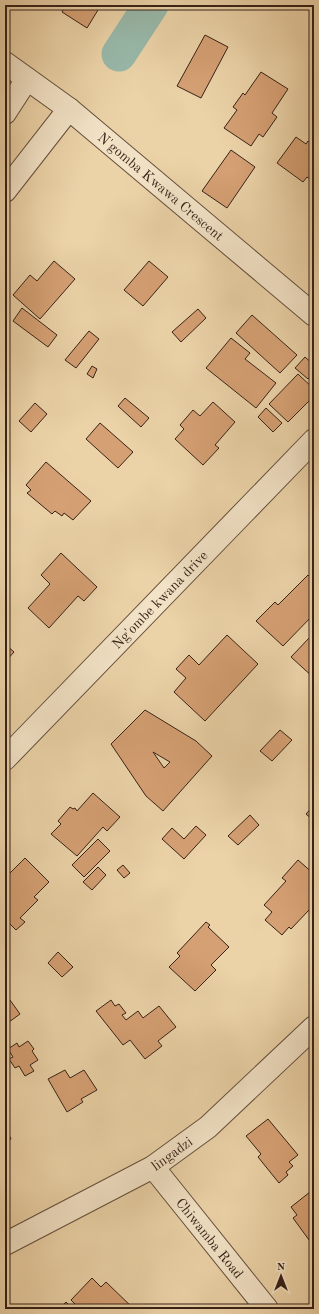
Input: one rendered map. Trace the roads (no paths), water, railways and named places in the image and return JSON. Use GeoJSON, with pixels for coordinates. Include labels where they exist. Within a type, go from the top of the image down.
{"type":"FeatureCollection","features":[{"type":"Feature","properties":{"kind":"street","name":"N'gomba Kwawa Crescent"},"geometry":{"type":"LineString","coordinates":[[5,63],[70,109],[314,315]]}},
{"type":"Feature","properties":{"kind":"street"},"geometry":{"type":"LineString","coordinates":[[5,113],[27,79]]}},
{"type":"Feature","properties":{"kind":"street"},"geometry":{"type":"LineString","coordinates":[[5,191],[70,109]]}},
{"type":"Feature","properties":{"kind":"street","name":"Ng'ombe kwana drive"},"geometry":{"type":"LineString","coordinates":[[5,759],[314,440]]}},
{"type":"Feature","properties":{"kind":"street","name":"lingadzi"},"geometry":{"type":"LineString","coordinates":[[5,1244],[153,1167],[208,1127],[314,1027]]}},
{"type":"Feature","properties":{"kind":"street","name":"Chiwamba Road"},"geometry":{"type":"LineString","coordinates":[[153,1167],[267,1309]]}},
{"type":"Feature","properties":{"kind":"waterway"},"geometry":{"type":"LineString","coordinates":[[119,54],[151,5]]}}]}
